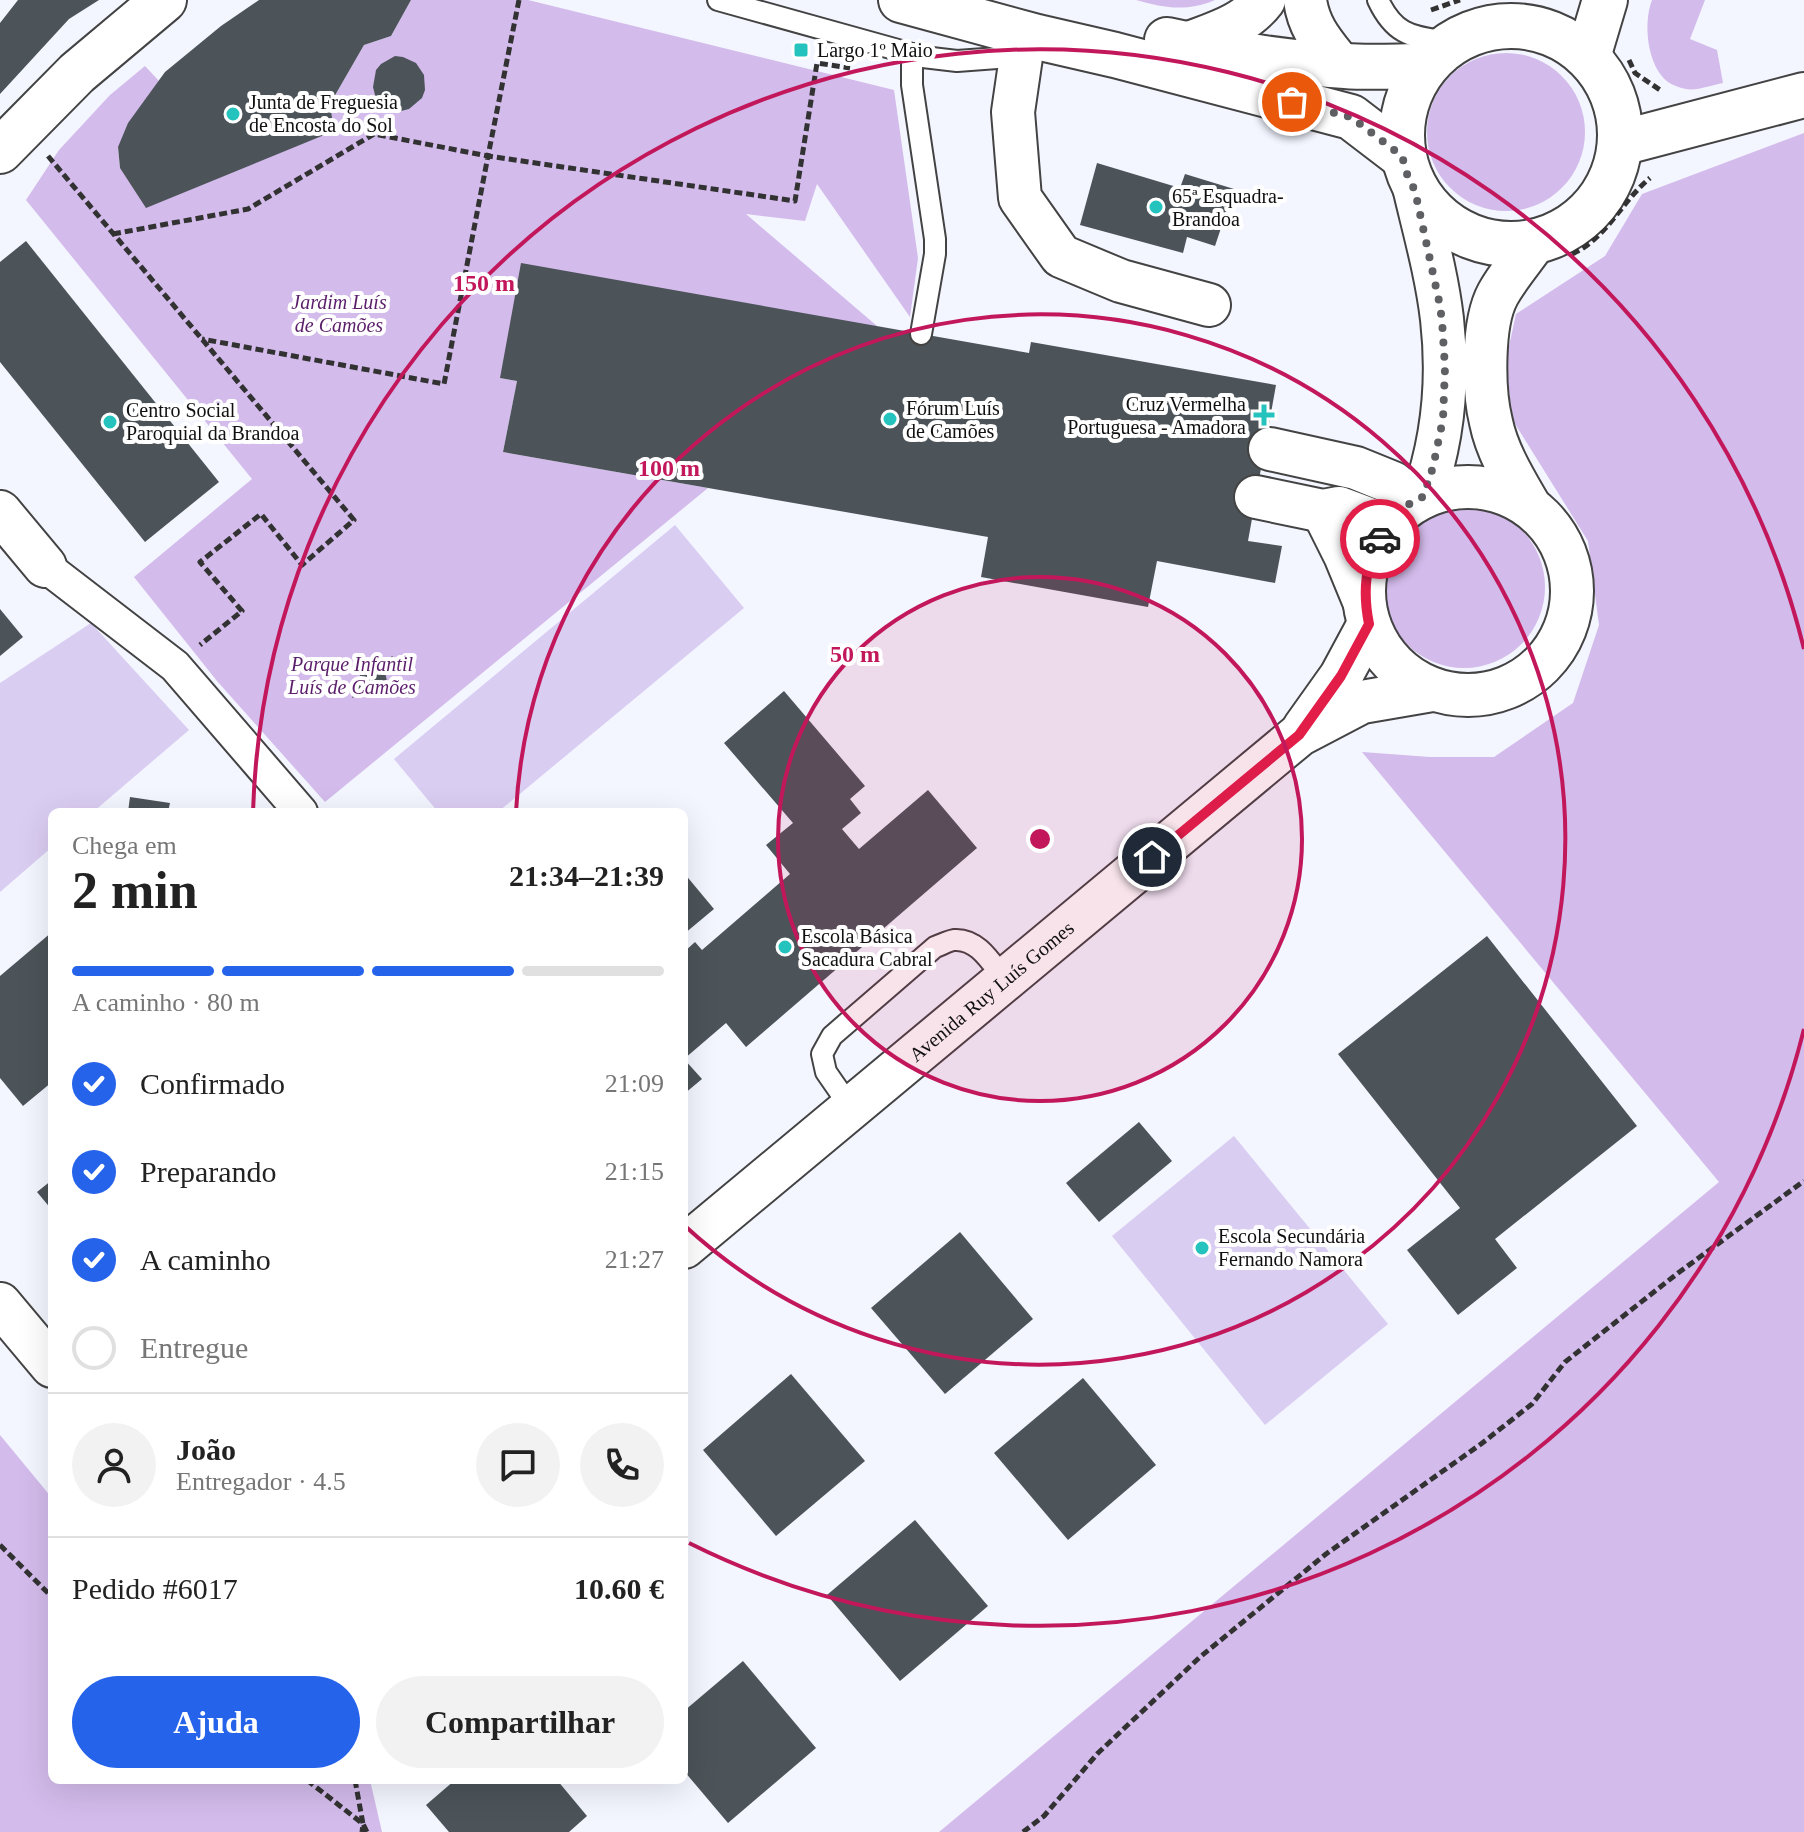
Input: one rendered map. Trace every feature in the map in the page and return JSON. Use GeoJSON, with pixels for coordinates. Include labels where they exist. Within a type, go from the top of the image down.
{"type":"FeatureCollection","features":[{"type":"Feature","properties":{"kind":"street"},"geometry":{"type":"LineString","coordinates":[[11,138],[77,73],[164,0]]}},
{"type":"Feature","properties":{"kind":"street"},"geometry":{"type":"LineString","coordinates":[[901,0],[1351,117],[1409,173],[1437,218],[1466,237],[1500,245],[1551,249]]}},
{"type":"Feature","properties":{"kind":"street"},"geometry":{"type":"LineString","coordinates":[[1008,0],[1076,20],[1215,51],[1341,66],[1456,25],[1521,26],[1558,36],[1588,57],[1607,82],[1618,112],[1621,143],[1612,177],[1594,207],[1497,296],[1488,327],[1485,370],[1491,423],[1509,470],[1530,507],[1553,530],[1568,560],[1573,592],[1567,625],[1552,655],[1528,678],[1497,692],[1465,696],[1432,690],[1405,675],[1383,652],[1345,555],[1323,511]]}},
{"type":"Feature","properties":{"kind":"street"},"geometry":{"type":"LineString","coordinates":[[1187,44],[1238,24],[1264,0]]}},
{"type":"Feature","properties":{"kind":"street"},"geometry":{"type":"LineString","coordinates":[[1305,0],[1308,20],[1341,66]]}},
{"type":"Feature","properties":{"kind":"street"},"geometry":{"type":"LineString","coordinates":[[1588,57],[1605,0]]}},
{"type":"Feature","properties":{"kind":"street"},"geometry":{"type":"LineString","coordinates":[[1367,613],[1366,576],[1373,550],[1408,508],[1433,467],[1443,419],[1445,368],[1442,320],[1401,123],[1409,93],[1456,25]]}},
{"type":"Feature","properties":{"kind":"street"},"geometry":{"type":"LineString","coordinates":[[1021,57],[1013,112],[1020,198],[1061,256],[1121,281],[1209,305]]}},
{"type":"Feature","properties":{"kind":"street"},"geometry":{"type":"LineString","coordinates":[[1621,143],[1804,95]]}},
{"type":"Feature","properties":{"kind":"street"},"geometry":{"type":"LineString","coordinates":[[1270,449],[1356,468],[1393,483],[1408,508]]}},
{"type":"Feature","properties":{"kind":"street"},"geometry":{"type":"LineString","coordinates":[[1256,497],[1323,511],[1339,508],[1408,508],[1441,491],[1472,487],[1502,492],[1530,507]]}},
{"type":"Feature","properties":{"kind":"street"},"geometry":{"type":"LineString","coordinates":[[0,512],[45,566],[175,666],[298,808]]}},
{"type":"Feature","properties":{"kind":"street","name":"Avenida Ruy Luís Gomes"},"geometry":{"type":"LineString","coordinates":[[1299,735],[1341,676],[1367,613]]}},
{"type":"Feature","properties":{"kind":"street","name":"Avenida Ruy Luís Gomes"},"geometry":{"type":"LineString","coordinates":[[688,1244],[1299,735],[1362,702],[1432,690]]}},
{"type":"Feature","properties":{"kind":"street"},"geometry":{"type":"LineString","coordinates":[[0,1304],[48,1361]]}},
{"type":"Feature","properties":{"kind":"lane"},"geometry":{"type":"LineString","coordinates":[[718,0],[912,54],[957,61],[1048,54],[1115,55]]}},
{"type":"Feature","properties":{"kind":"lane"},"geometry":{"type":"LineString","coordinates":[[1378,0],[1386,16],[1402,32],[1416,37],[1456,25]]}},
{"type":"Feature","properties":{"kind":"lane"},"geometry":{"type":"LineString","coordinates":[[912,54],[912,85],[935,239],[921,334]]}},
{"type":"Feature","properties":{"kind":"lane"},"geometry":{"type":"LineString","coordinates":[[851,1108],[826,1072],[822,1054],[832,1036],[935,947],[953,940],[970,942],[1005,980]]}},
{"type":"Feature","properties":{"kind":"path"},"geometry":{"type":"LineString","coordinates":[[201,339],[444,384],[519,0]]}},
{"type":"Feature","properties":{"kind":"path"},"geometry":{"type":"LineString","coordinates":[[113,234],[248,209],[374,134],[488,156],[795,201],[817,63],[857,70],[864,41]]}},
{"type":"Feature","properties":{"kind":"path"},"geometry":{"type":"LineString","coordinates":[[11,138],[113,234],[354,520],[302,565],[261,514],[200,562],[242,611],[175,666]]}},
{"type":"Feature","properties":{"kind":"path"},"geometry":{"type":"LineString","coordinates":[[1551,249],[1580,250],[1602,231],[1635,190],[1651,177]]}},
{"type":"Feature","properties":{"kind":"path"},"geometry":{"type":"LineString","coordinates":[[1023,1832],[1044,1816],[1098,1753],[1200,1657],[1326,1554],[1532,1404],[1565,1362],[1678,1273],[1804,1181]]}},
{"type":"Feature","properties":{"kind":"path"},"geometry":{"type":"LineString","coordinates":[[0,1545],[48,1593]]}},
{"type":"Feature","properties":{"kind":"path"},"geometry":{"type":"LineString","coordinates":[[312,1784],[363,1824]]}},
{"type":"Feature","properties":{"kind":"path"},"geometry":{"type":"LineString","coordinates":[[356,1784],[364,1832]]}},
{"type":"Feature","properties":{"kind":"green space","name":"Jardim Luís de Camões"},"geometry":{"type":"Polygon","coordinates":[[[411,0],[528,0],[894,90],[918,258],[910,317],[817,184],[805,221],[746,214],[877,326],[500,378],[517,381],[503,452],[708,488],[325,802],[217,681],[134,577],[252,479],[26,200],[59,150],[110,95],[145,66],[159,81],[118,147],[120,168],[333,131],[330,104],[364,45],[391,36],[411,0]]]}},
{"type":"Feature","properties":{"kind":"green space"},"geometry":{"type":"Polygon","coordinates":[[[1136,0],[1215,0],[1176,8],[1136,0]]]}},
{"type":"Feature","properties":{"kind":"green space"},"geometry":{"type":"Polygon","coordinates":[[[1652,0],[1705,0],[1690,39],[1717,50],[1723,83],[1686,89],[1670,83],[1661,75],[1649,44],[1648,20],[1652,0]]]}},
{"type":"Feature","properties":{"kind":"green space"},"geometry":{"type":"Polygon","coordinates":[[[1506,53],[1536,59],[1562,76],[1579,102],[1585,132],[1579,162],[1562,188],[1536,205],[1506,211],[1476,205],[1450,188],[1433,162],[1427,132],[1433,102],[1450,76],[1476,59],[1506,53]]]}},
{"type":"Feature","properties":{"kind":"green space"},"geometry":{"type":"Polygon","coordinates":[[[1804,133],[1804,1832],[939,1832],[1719,1182],[1362,752],[1430,757],[1494,757],[1573,703],[1599,625],[1588,541],[1512,419],[1506,360],[1516,314],[1605,256],[1642,194],[1804,133]]]}},
{"type":"Feature","properties":{"kind":"green space"},"geometry":{"type":"Polygon","coordinates":[[[1464,506],[1495,513],[1521,530],[1538,556],[1545,587],[1538,618],[1521,644],[1495,661],[1464,668],[1433,661],[1407,644],[1390,618],[1383,587],[1390,556],[1407,530],[1433,513],[1464,506]]]}},
{"type":"Feature","properties":{"kind":"green space"},"geometry":{"type":"Polygon","coordinates":[[[0,1435],[48,1493],[48,1784],[371,1784],[382,1832],[0,1832],[0,1435]]]}},
{"type":"Feature","properties":{"kind":"shaded area"},"geometry":{"type":"Polygon","coordinates":[[[675,525],[744,608],[503,808],[435,808],[394,759],[675,525]]]}},
{"type":"Feature","properties":{"kind":"shaded area"},"geometry":{"type":"Polygon","coordinates":[[[91,623],[189,730],[98,808],[48,808],[48,850],[0,892],[0,683],[91,623]]]}},
{"type":"Feature","properties":{"kind":"shaded area"},"geometry":{"type":"Polygon","coordinates":[[[1234,1136],[1388,1324],[1265,1425],[1112,1236],[1234,1136]]]}},
{"type":"Feature","properties":{"kind":"building"},"geometry":{"type":"Polygon","coordinates":[[[18,0],[99,0],[69,19],[0,94],[0,23],[18,0]]]}},
{"type":"Feature","properties":{"kind":"building","name":"Junta de Freguesia de Encosta do Sol"},"geometry":{"type":"Polygon","coordinates":[[[259,0],[411,0],[391,36],[364,45],[330,104],[334,131],[146,208],[120,168],[118,147],[128,123],[165,72],[221,26],[259,0]]]}},
{"type":"Feature","properties":{"kind":"building"},"geometry":{"type":"Polygon","coordinates":[[[395,56],[416,63],[424,75],[422,98],[409,109],[401,111],[385,107],[375,95],[373,87],[376,70],[395,56]]]}},
{"type":"Feature","properties":{"kind":"building","name":"65ª Esquadra- Brandoa"},"geometry":{"type":"Polygon","coordinates":[[[1097,163],[1180,188],[1185,174],[1234,189],[1215,246],[1187,237],[1183,253],[1080,225],[1097,163]]]}},
{"type":"Feature","properties":{"kind":"building","name":"Centro Social Paroquial da Brandoa"},"geometry":{"type":"Polygon","coordinates":[[[26,241],[219,482],[145,542],[0,362],[0,262],[26,241]]]}},
{"type":"Feature","properties":{"kind":"building","name":"Fórum Luís de Camões"},"geometry":{"type":"Polygon","coordinates":[[[521,263],[1029,353],[1031,342],[1276,385],[1248,541],[1282,546],[1275,583],[1157,561],[1148,607],[981,577],[988,537],[503,452],[517,381],[500,378],[521,263]]]}},
{"type":"Feature","properties":{"kind":"building"},"geometry":{"type":"Polygon","coordinates":[[[0,609],[23,637],[0,656],[0,609]]]}},
{"type":"Feature","properties":{"kind":"building"},"geometry":{"type":"Polygon","coordinates":[[[393,656],[385,672],[390,695],[373,689],[352,698],[360,677],[358,658],[373,664],[393,656]]]}},
{"type":"Feature","properties":{"kind":"building"},"geometry":{"type":"Polygon","coordinates":[[[784,691],[865,786],[850,799],[861,813],[842,829],[859,849],[928,790],[977,848],[746,1047],[726,1023],[688,1056],[688,948],[695,942],[702,950],[790,874],[766,845],[793,823],[724,743],[784,691]]]}},
{"type":"Feature","properties":{"kind":"building"},"geometry":{"type":"Polygon","coordinates":[[[130,797],[170,803],[169,808],[129,808],[130,797]]]}},
{"type":"Feature","properties":{"kind":"building"},"geometry":{"type":"Polygon","coordinates":[[[688,878],[714,909],[688,931],[688,878]]]}},
{"type":"Feature","properties":{"kind":"building"},"geometry":{"type":"Polygon","coordinates":[[[48,935],[48,1085],[23,1106],[0,1078],[0,976],[48,935]]]}},
{"type":"Feature","properties":{"kind":"building"},"geometry":{"type":"Polygon","coordinates":[[[1487,936],[1637,1126],[1495,1239],[1517,1268],[1458,1315],[1407,1250],[1460,1208],[1338,1054],[1487,936]]]}},
{"type":"Feature","properties":{"kind":"building"},"geometry":{"type":"Polygon","coordinates":[[[688,1063],[702,1079],[688,1091],[688,1063]]]}},
{"type":"Feature","properties":{"kind":"building"},"geometry":{"type":"Polygon","coordinates":[[[1139,1122],[1172,1161],[1099,1222],[1066,1183],[1139,1122]]]}},
{"type":"Feature","properties":{"kind":"building"},"geometry":{"type":"Polygon","coordinates":[[[48,1183],[48,1205],[37,1192],[48,1183]]]}},
{"type":"Feature","properties":{"kind":"building"},"geometry":{"type":"Polygon","coordinates":[[[960,1232],[1033,1319],[945,1394],[871,1308],[960,1232]]]}},
{"type":"Feature","properties":{"kind":"building"},"geometry":{"type":"Polygon","coordinates":[[[791,1374],[865,1461],[776,1536],[703,1450],[791,1374]]]}},
{"type":"Feature","properties":{"kind":"building"},"geometry":{"type":"Polygon","coordinates":[[[1083,1378],[1156,1465],[1068,1540],[994,1453],[1083,1378]]]}},
{"type":"Feature","properties":{"kind":"building"},"geometry":{"type":"Polygon","coordinates":[[[915,1520],[988,1606],[900,1681],[827,1595],[915,1520]]]}},
{"type":"Feature","properties":{"kind":"building"},"geometry":{"type":"Polygon","coordinates":[[[743,1661],[816,1748],[728,1823],[688,1776],[688,1708],[743,1661]]]}},
{"type":"Feature","properties":{"kind":"building"},"geometry":{"type":"Polygon","coordinates":[[[450,1784],[560,1784],[587,1816],[569,1832],[449,1832],[426,1805],[450,1784]]]}},
{"type":"Feature","properties":{"kind":"way so far"},"geometry":{"type":"LineString","coordinates":[[1292,102],[1351,117],[1402,156],[1415,191],[1436,282],[1445,368],[1443,419],[1433,467],[1423,497],[1413,500],[1387,526],[1380,539]]}},
{"type":"Feature","properties":{"kind":"place","name":"Largo 1º Maio"},"geometry":{"type":"Point","coordinates":[801,50]}},
{"type":"Feature","properties":{"kind":"place","name":"Junta de Freguesia de Encosta do Sol"},"geometry":{"type":"Point","coordinates":[233,114]}},
{"type":"Feature","properties":{"kind":"place","name":"65ª Esquadra- Brandoa"},"geometry":{"type":"Point","coordinates":[1156,207]}},
{"type":"Feature","properties":{"kind":"place","name":"Cruz Vermelha Portuguesa - Amadora"},"geometry":{"type":"Point","coordinates":[1264,415]}},
{"type":"Feature","properties":{"kind":"place","name":"Fórum Luís de Camões"},"geometry":{"type":"Point","coordinates":[890,419]}},
{"type":"Feature","properties":{"kind":"place","name":"Centro Social Paroquial da Brandoa"},"geometry":{"type":"Point","coordinates":[110,422]}},
{"type":"Feature","properties":{"kind":"place","name":"Escola Básica Sacadura Cabral"},"geometry":{"type":"Point","coordinates":[785,947]}},
{"type":"Feature","properties":{"kind":"place","name":"Escola Secundária Fernando Namora"},"geometry":{"type":"Point","coordinates":[1202,1248]}},
{"type":"Feature","properties":{"kind":"route"},"geometry":{"type":"LineString","coordinates":[[1152,857],[1299,735],[1341,676],[1369,624],[1365,603],[1366,576],[1373,550],[1380,539]]}},
{"type":"Feature","properties":{"kind":"park label","name":"Parque Infantil Luís de Camões"},"geometry":{"type":"Point","coordinates":[352,676]}}]}
